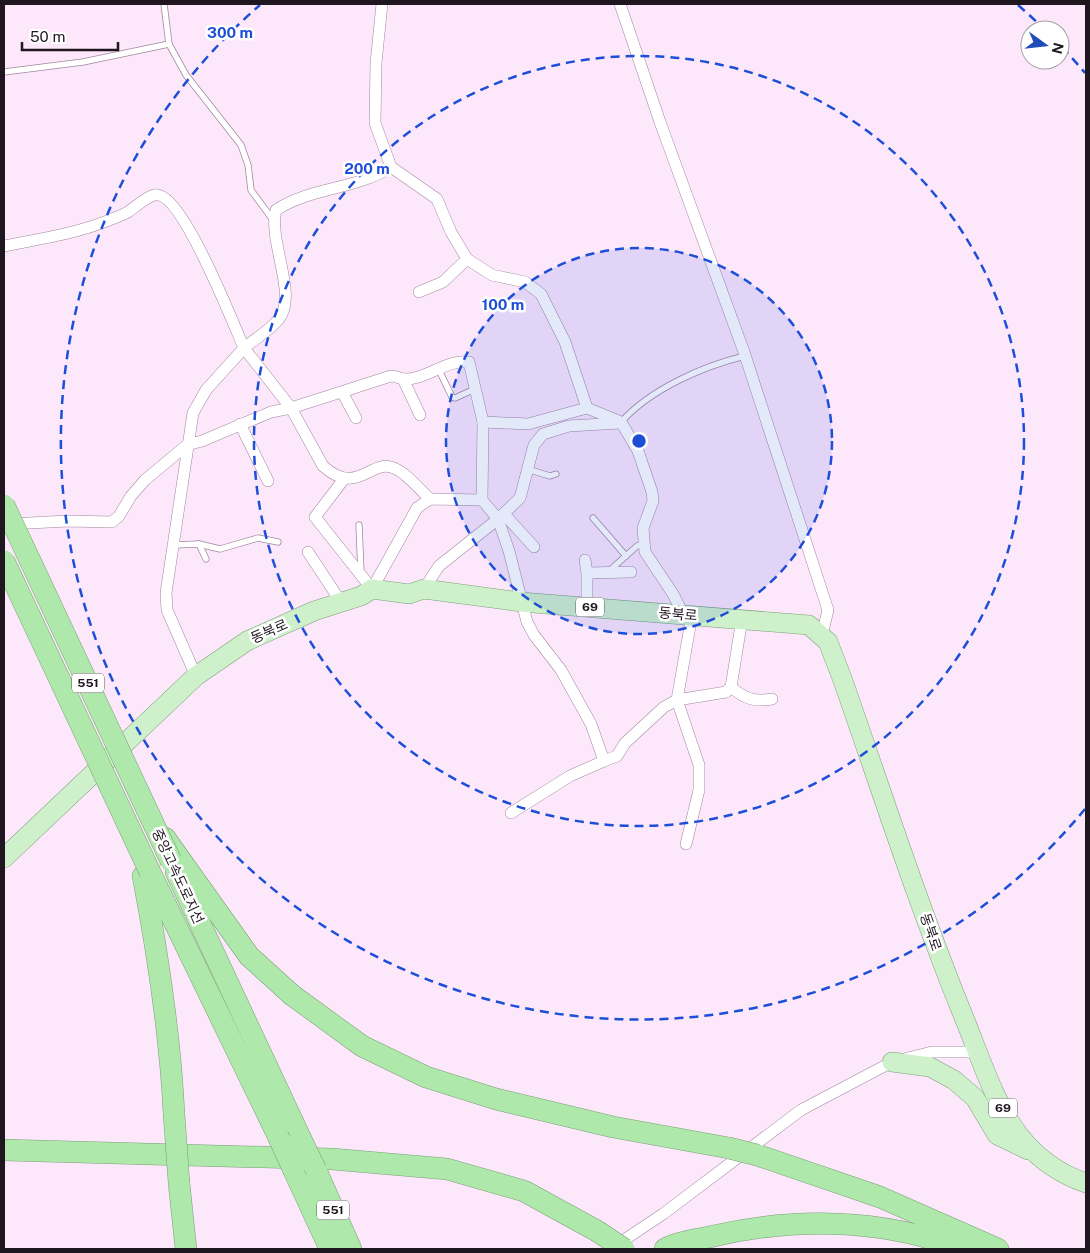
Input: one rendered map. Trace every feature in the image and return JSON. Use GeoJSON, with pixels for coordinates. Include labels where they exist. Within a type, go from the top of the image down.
{"type":"FeatureCollection","features":[{"type":"Feature","properties":{"kind":"highway","name":"중앙고속도로지선"},"geometry":{"type":"LineString","coordinates":[[4,505],[316,1170],[351,1249]]}},
{"type":"Feature","properties":{"kind":"highway","name":"중앙고속도로지선"},"geometry":{"type":"LineString","coordinates":[[4,562],[330,1249]]}},
{"type":"Feature","properties":{"kind":"highway"},"geometry":{"type":"LineString","coordinates":[[153,822],[249,956],[292,996],[362,1046],[426,1077],[496,1099],[612,1127],[729,1148],[757,1155],[880,1196],[998,1249]]}},
{"type":"Feature","properties":{"kind":"highway"},"geometry":{"type":"LineString","coordinates":[[138,846],[170,1039],[179,1183],[186,1249]]}},
{"type":"Feature","properties":{"kind":"highway"},"geometry":{"type":"LineString","coordinates":[[4,1150],[332,1159],[447,1169],[524,1191],[598,1231],[624,1249]]}},
{"type":"Feature","properties":{"kind":"highway"},"geometry":{"type":"LineString","coordinates":[[665,1249],[740,1229],[811,1222],[865,1224],[933,1238],[962,1249]]}},
{"type":"Feature","properties":{"kind":"main road","name":"동북로"},"geometry":{"type":"LineString","coordinates":[[4,858],[196,676],[247,641],[314,611],[361,596],[366,582],[409,594],[424,589],[521,602],[809,625],[821,639],[828,642],[943,967],[1010,1123],[1040,1157],[1065,1174],[1086,1183]]}},
{"type":"Feature","properties":{"kind":"main road"},"geometry":{"type":"LineString","coordinates":[[892,1062],[930,1068],[954,1080],[975,1098],[997,1135],[1040,1157]]}},
{"type":"Feature","properties":{"kind":"street"},"geometry":{"type":"LineString","coordinates":[[382,4],[376,63],[375,123],[391,167],[437,199],[451,232],[467,259],[492,275],[509,281],[525,282],[541,294],[565,342],[572,368],[587,408]]}},
{"type":"Feature","properties":{"kind":"street"},"geometry":{"type":"LineString","coordinates":[[620,4],[660,122],[746,356],[828,610],[821,639]]}},
{"type":"Feature","properties":{"kind":"street"},"geometry":{"type":"LineString","coordinates":[[196,676],[167,610],[166,593],[185,478],[187,445],[193,414],[206,390],[244,348],[279,319],[285,309],[286,295],[274,237],[273,220],[276,210],[286,203],[303,196],[374,177],[391,167]]}},
{"type":"Feature","properties":{"kind":"street"},"geometry":{"type":"LineString","coordinates":[[4,246],[84,230],[125,214],[154,195],[162,196],[170,203],[194,238],[216,281],[244,348],[291,408],[323,466],[344,479],[362,476],[382,466],[391,467],[430,499]]}},
{"type":"Feature","properties":{"kind":"street"},"geometry":{"type":"LineString","coordinates":[[419,292],[443,282],[467,259]]}},
{"type":"Feature","properties":{"kind":"street"},"geometry":{"type":"LineString","coordinates":[[4,524],[68,521],[112,522],[119,516],[131,496],[145,480],[187,445],[202,441],[271,412],[291,408],[392,376],[403,379],[460,361],[469,362],[483,422],[482,500]]}},
{"type":"Feature","properties":{"kind":"street"},"geometry":{"type":"LineString","coordinates":[[403,379],[420,415]]}},
{"type":"Feature","properties":{"kind":"street"},"geometry":{"type":"LineString","coordinates":[[342,392],[356,418]]}},
{"type":"Feature","properties":{"kind":"street"},"geometry":{"type":"LineString","coordinates":[[483,422],[528,424],[587,408],[621,422],[638,452],[652,492],[653,501],[643,528],[645,552],[687,614],[676,700],[698,765],[699,790],[686,844]]}},
{"type":"Feature","properties":{"kind":"street"},"geometry":{"type":"LineString","coordinates":[[424,589],[438,566],[501,517],[520,498],[534,445],[543,434],[569,426],[621,422]]}},
{"type":"Feature","properties":{"kind":"street"},"geometry":{"type":"LineString","coordinates":[[240,424],[268,481]]}},
{"type":"Feature","properties":{"kind":"street"},"geometry":{"type":"LineString","coordinates":[[344,479],[315,517],[366,582],[417,508],[430,499],[482,500],[534,546]]}},
{"type":"Feature","properties":{"kind":"street"},"geometry":{"type":"LineString","coordinates":[[501,517],[527,622],[534,635],[561,670],[591,724],[604,761]]}},
{"type":"Feature","properties":{"kind":"street"},"geometry":{"type":"LineString","coordinates":[[308,552],[341,602]]}},
{"type":"Feature","properties":{"kind":"street"},"geometry":{"type":"LineString","coordinates":[[585,560],[587,573],[586,607]]}},
{"type":"Feature","properties":{"kind":"street"},"geometry":{"type":"LineString","coordinates":[[587,573],[631,572]]}},
{"type":"Feature","properties":{"kind":"street"},"geometry":{"type":"LineString","coordinates":[[511,813],[570,776],[617,756],[625,743],[664,708],[676,700],[713,696],[726,692],[731,687],[742,620]]}},
{"type":"Feature","properties":{"kind":"street"},"geometry":{"type":"LineString","coordinates":[[731,687],[752,701],[772,699]]}},
{"type":"Feature","properties":{"kind":"street"},"geometry":{"type":"LineString","coordinates":[[609,1249],[663,1214],[801,1110],[892,1062],[932,1052],[978,1052]]}},
{"type":"Feature","properties":{"kind":"lane"},"geometry":{"type":"LineString","coordinates":[[164,4],[169,44],[186,75],[241,146],[248,165],[251,190],[273,220]]}},
{"type":"Feature","properties":{"kind":"lane"},"geometry":{"type":"LineString","coordinates":[[4,72],[83,62],[169,44]]}},
{"type":"Feature","properties":{"kind":"lane"},"geometry":{"type":"LineString","coordinates":[[621,422],[637,408],[694,372],[746,356]]}},
{"type":"Feature","properties":{"kind":"lane"},"geometry":{"type":"LineString","coordinates":[[438,368],[452,397],[455,398],[475,389]]}},
{"type":"Feature","properties":{"kind":"lane"},"geometry":{"type":"LineString","coordinates":[[527,469],[550,476],[556,474]]}},
{"type":"Feature","properties":{"kind":"lane"},"geometry":{"type":"LineString","coordinates":[[593,518],[626,556]]}},
{"type":"Feature","properties":{"kind":"lane"},"geometry":{"type":"LineString","coordinates":[[359,525],[366,582]]}},
{"type":"Feature","properties":{"kind":"lane"},"geometry":{"type":"LineString","coordinates":[[174,545],[199,544],[220,549],[258,538],[278,542]]}},
{"type":"Feature","properties":{"kind":"lane"},"geometry":{"type":"LineString","coordinates":[[199,544],[206,559]]}},
{"type":"Feature","properties":{"kind":"lane"},"geometry":{"type":"LineString","coordinates":[[608,573],[637,546],[644,544]]}}]}
